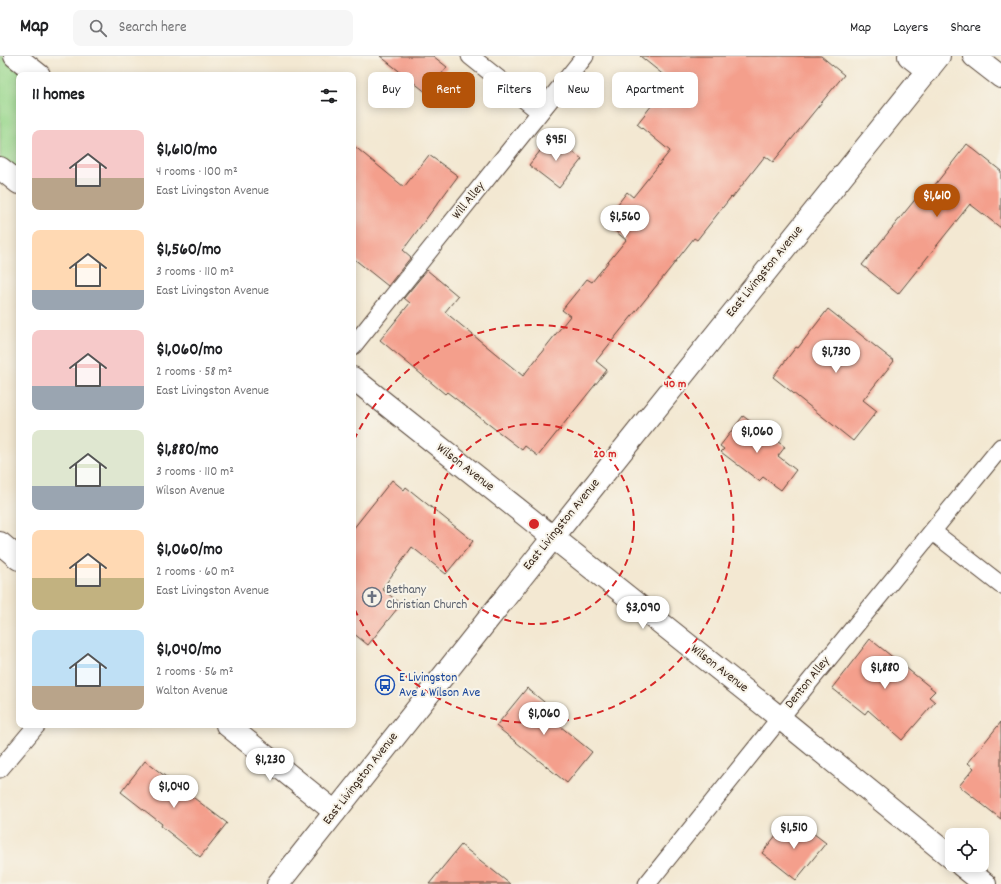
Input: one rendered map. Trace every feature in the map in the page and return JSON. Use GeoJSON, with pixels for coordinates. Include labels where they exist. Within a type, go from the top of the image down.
{"type":"FeatureCollection","features":[{"type":"Feature","properties":{"kind":"street"},"geometry":{"type":"LineString","coordinates":[[15,56],[35,72]]}},
{"type":"Feature","properties":{"kind":"street"},"geometry":{"type":"LineString","coordinates":[[909,56],[934,63]]}},
{"type":"Feature","properties":{"kind":"street"},"geometry":{"type":"LineString","coordinates":[[974,56],[1001,78]]}},
{"type":"Feature","properties":{"kind":"street","name":"East Livingston Avenue"},"geometry":{"type":"LineString","coordinates":[[278,884],[553,537],[934,63]]}},
{"type":"Feature","properties":{"kind":"street"},"geometry":{"type":"LineString","coordinates":[[0,168],[16,181]]}},
{"type":"Feature","properties":{"kind":"street","name":"Wilson Avenue"},"geometry":{"type":"LineString","coordinates":[[356,380],[780,718],[945,852]]}},
{"type":"Feature","properties":{"kind":"street"},"geometry":{"type":"LineString","coordinates":[[0,543],[16,556]]}},
{"type":"Feature","properties":{"kind":"street"},"geometry":{"type":"LineString","coordinates":[[231,728],[335,812]]}},
{"type":"Feature","properties":{"kind":"street"},"geometry":{"type":"LineString","coordinates":[[970,872],[985,884]]}},
{"type":"Feature","properties":{"kind":"lane"},"geometry":{"type":"LineString","coordinates":[[470,56],[540,112]]}},
{"type":"Feature","properties":{"kind":"lane","name":"Will Alley"},"geometry":{"type":"LineString","coordinates":[[356,342],[585,56]]}},
{"type":"Feature","properties":{"kind":"lane","name":"Denton Alley"},"geometry":{"type":"LineString","coordinates":[[647,884],[1001,447]]}},
{"type":"Feature","properties":{"kind":"lane"},"geometry":{"type":"LineString","coordinates":[[933,532],[1001,585]]}},
{"type":"Feature","properties":{"kind":"lane"},"geometry":{"type":"LineString","coordinates":[[0,770],[35,728]]}},
{"type":"Feature","properties":{"kind":"green space"},"geometry":{"type":"Polygon","coordinates":[[[0,56],[3,56],[23,72],[16,72],[16,177],[0,164],[0,56]]]}},
{"type":"Feature","properties":{"kind":"building"},"geometry":{"type":"Polygon","coordinates":[[[380,56],[433,56],[447,67],[443,72],[422,72],[422,89],[414,83],[414,72],[400,72],[380,56]]]}},
{"type":"Feature","properties":{"kind":"building"},"geometry":{"type":"Polygon","coordinates":[[[640,56],[821,56],[844,75],[773,162],[765,156],[697,240],[694,238],[596,361],[607,370],[538,456],[525,446],[522,450],[447,392],[445,394],[380,340],[410,303],[404,298],[427,270],[458,296],[445,312],[523,376],[570,316],[562,310],[587,279],[592,282],[626,240],[604,222],[627,192],[633,197],[670,151],[637,124],[650,108],[698,108],[698,72],[660,72],[640,56]]]}},
{"type":"Feature","properties":{"kind":"building"},"geometry":{"type":"Polygon","coordinates":[[[552,136],[582,159],[559,188],[529,165],[552,136]]]}},
{"type":"Feature","properties":{"kind":"building"},"geometry":{"type":"Polygon","coordinates":[[[967,144],[1001,171],[1001,228],[970,204],[898,294],[862,265],[918,196],[923,200],[967,144]]]}},
{"type":"Feature","properties":{"kind":"building"},"geometry":{"type":"Polygon","coordinates":[[[356,147],[404,187],[429,155],[458,176],[403,250],[411,257],[388,286],[356,260],[356,147]]]}},
{"type":"Feature","properties":{"kind":"building"},"geometry":{"type":"Polygon","coordinates":[[[828,309],[894,361],[863,400],[877,411],[853,441],[773,377],[796,347],[798,348],[828,309]]]}},
{"type":"Feature","properties":{"kind":"building"},"geometry":{"type":"Polygon","coordinates":[[[743,416],[785,447],[778,456],[796,470],[781,490],[763,477],[759,481],[721,452],[724,449],[720,446],[743,416]]]}},
{"type":"Feature","properties":{"kind":"building"},"geometry":{"type":"Polygon","coordinates":[[[392,480],[404,490],[406,487],[473,541],[446,574],[412,547],[382,589],[401,604],[368,645],[356,635],[356,525],[392,480]]]}},
{"type":"Feature","properties":{"kind":"building"},"geometry":{"type":"Polygon","coordinates":[[[870,639],[935,691],[929,697],[935,702],[902,740],[868,710],[865,714],[832,688],[870,639]]]}},
{"type":"Feature","properties":{"kind":"building"},"geometry":{"type":"Polygon","coordinates":[[[527,688],[560,715],[555,722],[592,752],[567,783],[496,726],[527,688]]]}},
{"type":"Feature","properties":{"kind":"building"},"geometry":{"type":"Polygon","coordinates":[[[1001,722],[1001,819],[959,786],[974,768],[968,763],[1001,722]]]}},
{"type":"Feature","properties":{"kind":"building"},"geometry":{"type":"Polygon","coordinates":[[[145,761],[227,823],[200,857],[161,826],[162,824],[121,792],[145,761]]]}},
{"type":"Feature","properties":{"kind":"building"},"geometry":{"type":"Polygon","coordinates":[[[784,825],[798,836],[805,827],[826,843],[796,880],[762,853],[784,825]]]}},
{"type":"Feature","properties":{"kind":"building"},"geometry":{"type":"Polygon","coordinates":[[[461,845],[510,884],[429,884],[461,845]]]}},
{"type":"Feature","properties":{"kind":"place","name":"Bethany Christian Church"},"geometry":{"type":"Point","coordinates":[372,597]}},
{"type":"Feature","properties":{"kind":"place","name":"E Livingston Ave & Wilson Ave"},"geometry":{"type":"Point","coordinates":[385,685]}}]}
